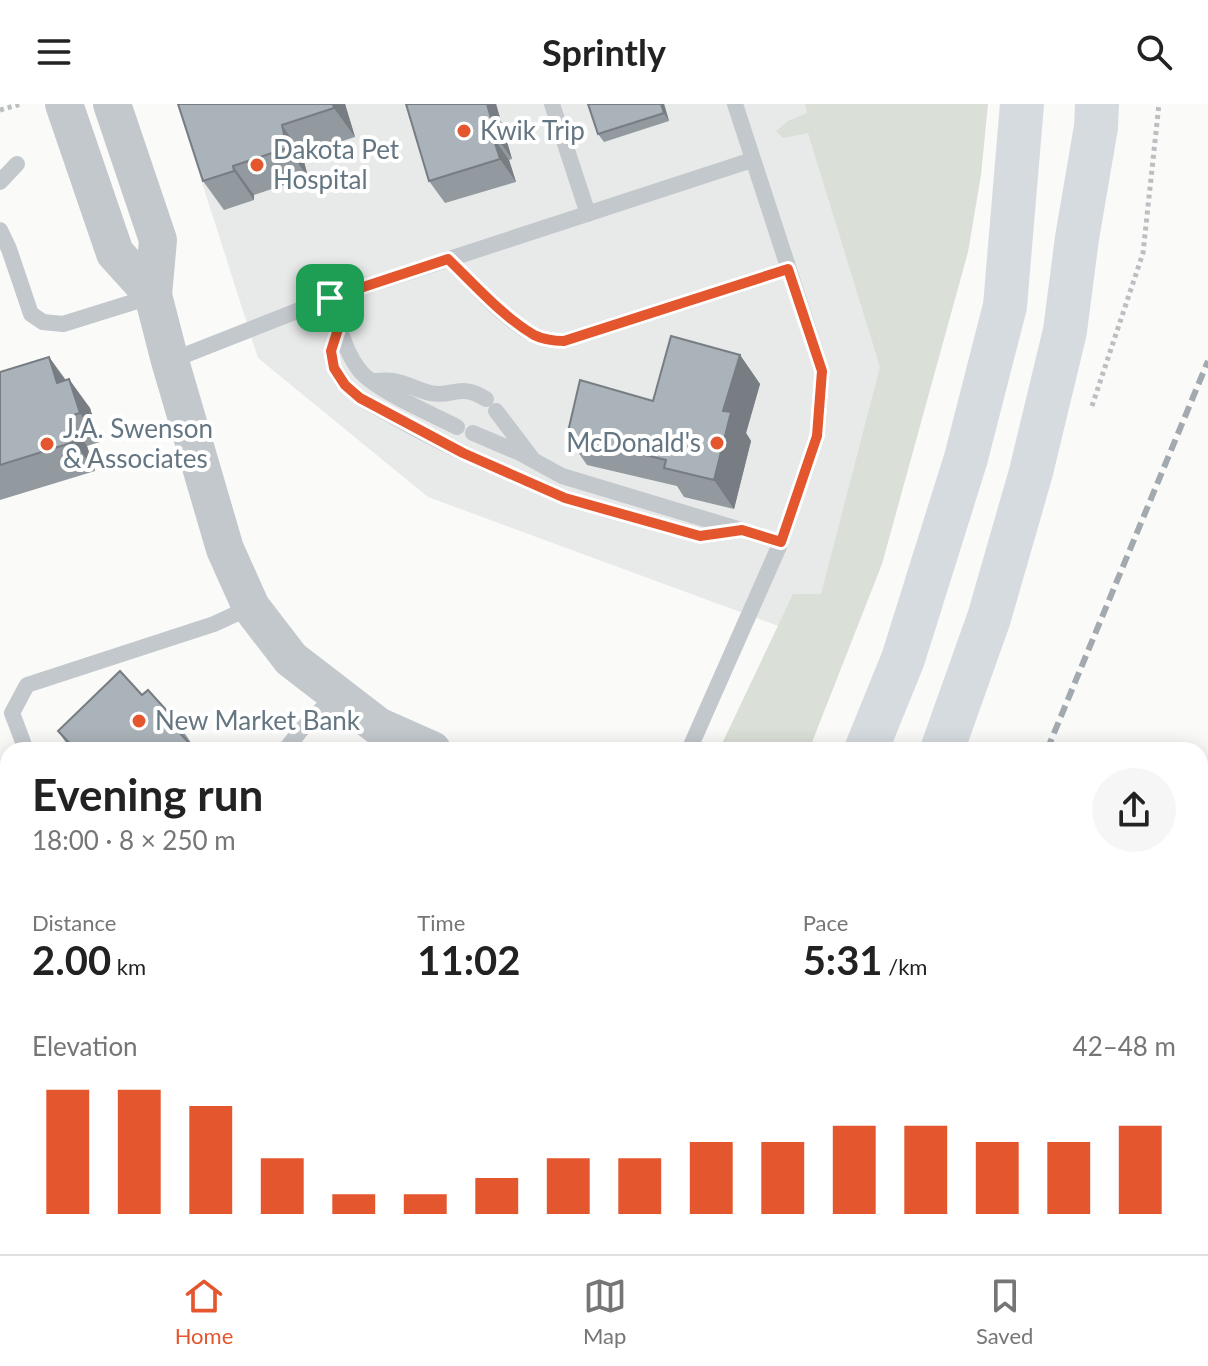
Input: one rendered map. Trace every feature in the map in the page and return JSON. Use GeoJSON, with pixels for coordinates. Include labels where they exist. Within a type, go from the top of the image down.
{"type":"FeatureCollection","features":[{"type":"Feature","properties":{"kind":"main road"},"geometry":{"type":"LineString","coordinates":[[869,742],[903,659],[962,472],[1005,306],[1022,104]]}},
{"type":"Feature","properties":{"kind":"main road"},"geometry":{"type":"LineString","coordinates":[[945,742],[989,618],[1031,472],[1065,331],[1097,104]]}},
{"type":"Feature","properties":{"kind":"street"},"geometry":{"type":"LineString","coordinates":[[64,104],[115,253],[153,295]]}},
{"type":"Feature","properties":{"kind":"street"},"geometry":{"type":"LineString","coordinates":[[112,104],[158,240],[153,295],[225,549],[251,607],[291,659],[378,726],[390,742]]}},
{"type":"Feature","properties":{"kind":"lane"},"geometry":{"type":"LineString","coordinates":[[552,104],[588,214]]}},
{"type":"Feature","properties":{"kind":"lane"},"geometry":{"type":"LineString","coordinates":[[693,742],[781,542],[817,436],[822,371],[735,104]]}},
{"type":"Feature","properties":{"kind":"lane"},"geometry":{"type":"LineString","coordinates":[[170,361],[330,298],[752,160]]}},
{"type":"Feature","properties":{"kind":"lane"},"geometry":{"type":"LineString","coordinates":[[0,182],[17,164]]}},
{"type":"Feature","properties":{"kind":"lane"},"geometry":{"type":"LineString","coordinates":[[0,230],[31,314],[43,322],[63,324],[153,295]]}},
{"type":"Feature","properties":{"kind":"lane"},"geometry":{"type":"LineString","coordinates":[[448,259],[505,313],[534,335],[550,341],[564,341],[788,269]]}},
{"type":"Feature","properties":{"kind":"lane"},"geometry":{"type":"LineString","coordinates":[[330,298],[347,350],[361,372],[380,387],[562,476],[781,542]]}},
{"type":"Feature","properties":{"kind":"lane"},"geometry":{"type":"LineString","coordinates":[[339,326],[331,351],[334,368],[345,385],[360,398],[463,453],[565,498],[700,536],[742,530]]}},
{"type":"Feature","properties":{"kind":"lane"},"geometry":{"type":"LineString","coordinates":[[372,381],[394,381],[438,394],[472,391],[491,405],[533,461]]}},
{"type":"Feature","properties":{"kind":"lane"},"geometry":{"type":"LineString","coordinates":[[23,742],[12,713],[27,685],[214,624],[251,607]]}},
{"type":"Feature","properties":{"kind":"lane"},"geometry":{"type":"LineString","coordinates":[[291,742],[337,694]]}},
{"type":"Feature","properties":{"kind":"path"},"geometry":{"type":"LineString","coordinates":[[0,110],[21,104]]}},
{"type":"Feature","properties":{"kind":"shaded area"},"geometry":{"type":"Polygon","coordinates":[[[177,104],[820,104],[896,365],[822,642],[428,497],[258,358],[177,104]]]}},
{"type":"Feature","properties":{"kind":"shaded area"},"geometry":{"type":"Polygon","coordinates":[[[805,104],[988,104],[981,175],[968,252],[882,564],[812,742],[723,742],[793,594],[821,594],[880,367],[808,133],[783,138],[776,131],[788,121],[807,113],[805,104]]]}},
{"type":"Feature","properties":{"kind":"building"},"geometry":{"type":"Polygon","coordinates":[[[178,104],[333,104],[334,108],[282,125],[287,148],[233,166],[234,171],[203,181],[178,104]]]}},
{"type":"Feature","properties":{"kind":"building","name":"Kwik Trip"},"geometry":{"type":"Polygon","coordinates":[[[406,104],[487,104],[500,159],[429,181],[406,104]]]}},
{"type":"Feature","properties":{"kind":"building"},"geometry":{"type":"Polygon","coordinates":[[[588,104],[661,104],[664,113],[598,134],[588,104]]]}},
{"type":"Feature","properties":{"kind":"building"},"geometry":{"type":"Polygon","coordinates":[[[671,336],[740,355],[723,411],[731,412],[714,480],[664,468],[666,460],[567,436],[580,380],[653,401],[671,336]]]}},
{"type":"Feature","properties":{"kind":"building"},"geometry":{"type":"Polygon","coordinates":[[[49,357],[57,383],[69,379],[80,413],[67,417],[74,442],[0,465],[0,372],[49,357]]]}},
{"type":"Feature","properties":{"kind":"building"},"geometry":{"type":"Polygon","coordinates":[[[120,671],[142,695],[148,690],[177,722],[173,726],[188,742],[68,742],[58,731],[120,671]]]}},
{"type":"Feature","properties":{"kind":"railway"},"geometry":{"type":"LineString","coordinates":[[1050,742],[1208,361]]}},
{"type":"Feature","properties":{"kind":"place","name":"Kwik Trip"},"geometry":{"type":"Point","coordinates":[464,131]}},
{"type":"Feature","properties":{"kind":"place","name":"Dakota Pet Hospital"},"geometry":{"type":"Point","coordinates":[257,165]}},
{"type":"Feature","properties":{"kind":"place","name":"McDonald's"},"geometry":{"type":"Point","coordinates":[717,443]}},
{"type":"Feature","properties":{"kind":"place","name":"J.A. Swenson & Associates"},"geometry":{"type":"Point","coordinates":[47,444]}},
{"type":"Feature","properties":{"kind":"place","name":"New Market Bank"},"geometry":{"type":"Point","coordinates":[139,721]}},
{"type":"Feature","properties":{"kind":"route"},"geometry":{"type":"LineString","coordinates":[[448,259],[505,313],[534,335],[550,341],[564,341],[788,269],[822,371],[817,436],[781,542],[742,530],[700,536],[565,498],[414,428],[360,398],[345,385],[334,368],[331,351],[339,326],[330,298],[448,259]]}}]}
